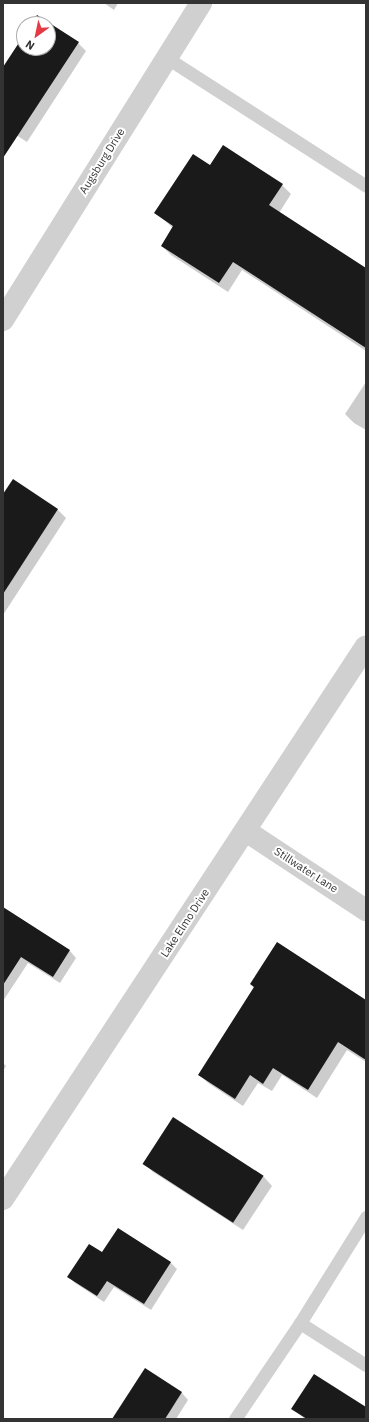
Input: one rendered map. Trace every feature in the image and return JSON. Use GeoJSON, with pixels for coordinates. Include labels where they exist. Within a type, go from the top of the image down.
{"type":"FeatureCollection","features":[{"type":"Feature","properties":{"kind":"street","name":"Augsburg Drive"},"geometry":{"type":"LineString","coordinates":[[3,320],[201,3]]}},
{"type":"Feature","properties":{"kind":"street","name":"Lake Elmo Drive"},"geometry":{"type":"LineString","coordinates":[[3,1199],[246,831],[366,646]]}},
{"type":"Feature","properties":{"kind":"street","name":"Stillwater Lane"},"geometry":{"type":"LineString","coordinates":[[246,831],[366,910]]}},
{"type":"Feature","properties":{"kind":"lane"},"geometry":{"type":"LineString","coordinates":[[167,58],[366,186]]}},
{"type":"Feature","properties":{"kind":"lane"},"geometry":{"type":"LineString","coordinates":[[235,1419],[300,1323],[366,1217]]}},
{"type":"Feature","properties":{"kind":"lane"},"geometry":{"type":"LineString","coordinates":[[300,1323],[366,1366]]}},
{"type":"Feature","properties":{"kind":"building"},"geometry":{"type":"Polygon","coordinates":[[[56,27],[79,42],[3,158],[3,67],[16,47],[16,56],[56,56],[56,27]]]}},
{"type":"Feature","properties":{"kind":"building"},"geometry":{"type":"Polygon","coordinates":[[[223,145],[283,184],[269,205],[366,268],[366,348],[233,262],[219,283],[161,246],[173,226],[154,213],[193,154],[210,165],[223,145]]]}},
{"type":"Feature","properties":{"kind":"building"},"geometry":{"type":"Polygon","coordinates":[[[13,479],[58,509],[3,594],[3,494],[13,479]]]}},
{"type":"Feature","properties":{"kind":"building"},"geometry":{"type":"Polygon","coordinates":[[[3,907],[70,950],[53,977],[21,957],[3,985],[3,907]]]}},
{"type":"Feature","properties":{"kind":"building"},"geometry":{"type":"Polygon","coordinates":[[[277,942],[366,1000],[366,1060],[338,1042],[308,1090],[273,1068],[263,1084],[250,1075],[235,1099],[198,1075],[254,987],[250,984],[277,942]]]}},
{"type":"Feature","properties":{"kind":"building"},"geometry":{"type":"Polygon","coordinates":[[[173,1117],[264,1176],[233,1223],[143,1164],[173,1117]]]}},
{"type":"Feature","properties":{"kind":"building"},"geometry":{"type":"Polygon","coordinates":[[[118,1228],[171,1262],[144,1304],[107,1281],[97,1296],[67,1277],[89,1244],[102,1252],[118,1228]]]}},
{"type":"Feature","properties":{"kind":"building"},"geometry":{"type":"Polygon","coordinates":[[[145,1368],[182,1392],[165,1419],[112,1419],[145,1368]]]}},
{"type":"Feature","properties":{"kind":"building"},"geometry":{"type":"Polygon","coordinates":[[[314,1374],[366,1407],[366,1419],[307,1419],[291,1409],[314,1374]]]}}]}
